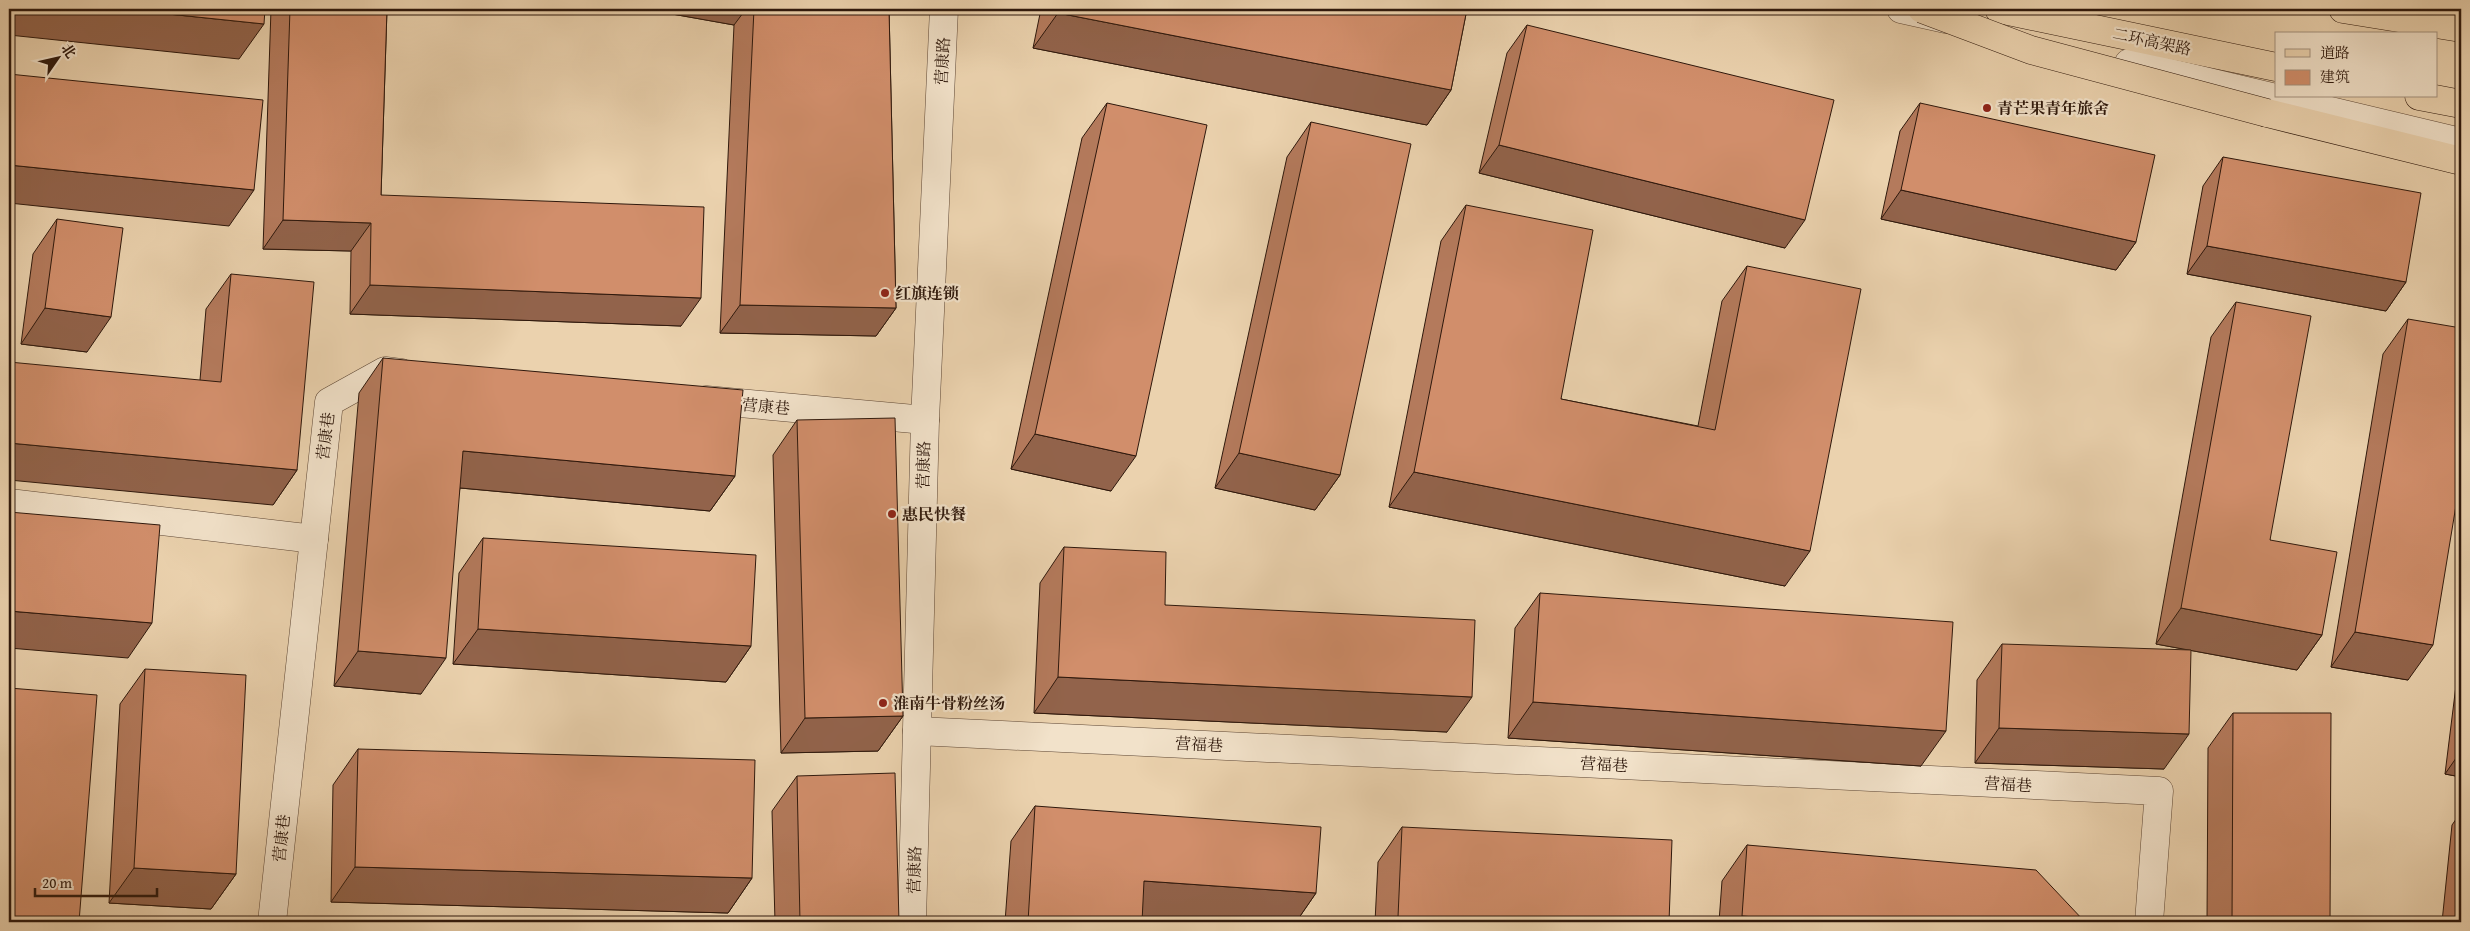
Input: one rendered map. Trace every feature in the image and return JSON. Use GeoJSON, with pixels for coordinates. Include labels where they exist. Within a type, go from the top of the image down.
{"type":"FeatureCollection","features":[{"type":"Feature","properties":{"kind":"main road"},"geometry":{"type":"LineString","coordinates":[[1922,9],[2030,50],[2267,113],[2461,161]]}},
{"type":"Feature","properties":{"kind":"main road","name":"二环高架路"},"geometry":{"type":"LineString","coordinates":[[1999,9],[2275,67]]}},
{"type":"Feature","properties":{"kind":"main road"},"geometry":{"type":"LineString","coordinates":[[2343,9],[2461,28]]}},
{"type":"Feature","properties":{"kind":"main road"},"geometry":{"type":"LineString","coordinates":[[2430,98],[2461,104]]}},
{"type":"Feature","properties":{"kind":"street","name":"营康路"},"geometry":{"type":"LineString","coordinates":[[912,922],[924,420],[944,9]]}},
{"type":"Feature","properties":{"kind":"street"},"geometry":{"type":"LineString","coordinates":[[1901,9],[2275,98]]}},
{"type":"Feature","properties":{"kind":"street"},"geometry":{"type":"LineString","coordinates":[[2276,98],[2461,142]]}},
{"type":"Feature","properties":{"kind":"street","name":"营康巷"},"geometry":{"type":"LineString","coordinates":[[272,922],[322,450],[329,402],[385,371],[424,375]]}},
{"type":"Feature","properties":{"kind":"street","name":"营康巷"},"geometry":{"type":"LineString","coordinates":[[679,398],[924,420]]}},
{"type":"Feature","properties":{"kind":"street"},"geometry":{"type":"LineString","coordinates":[[9,503],[314,539]]}},
{"type":"Feature","properties":{"kind":"street","name":"营福巷"},"geometry":{"type":"LineString","coordinates":[[917,731],[2159,791],[2149,922]]}},
{"type":"Feature","properties":{"kind":"building"},"geometry":{"type":"Polygon","coordinates":[[[120,9],[265,9],[264,24],[120,9]]]}},
{"type":"Feature","properties":{"kind":"building"},"geometry":{"type":"Polygon","coordinates":[[[290,9],[387,9],[381,195],[704,207],[701,298],[370,285],[371,223],[283,220],[290,9]]]}},
{"type":"Feature","properties":{"kind":"building"},"geometry":{"type":"Polygon","coordinates":[[[754,9],[889,9],[896,308],[740,305],[754,9]]]}},
{"type":"Feature","properties":{"kind":"building"},"geometry":{"type":"Polygon","coordinates":[[[1059,9],[1467,9],[1451,90],[1058,13],[1059,9]]]}},
{"type":"Feature","properties":{"kind":"building"},"geometry":{"type":"Polygon","coordinates":[[[1527,25],[1834,100],[1805,220],[1499,145],[1527,25]]]}},
{"type":"Feature","properties":{"kind":"building"},"geometry":{"type":"Polygon","coordinates":[[[9,74],[263,100],[254,190],[9,165],[9,74]]]}},
{"type":"Feature","properties":{"kind":"building"},"geometry":{"type":"Polygon","coordinates":[[[1107,103],[1207,125],[1136,456],[1035,434],[1107,103]]]}},
{"type":"Feature","properties":{"kind":"building"},"geometry":{"type":"Polygon","coordinates":[[[1920,103],[2155,155],[2136,242],[1901,190],[1920,103]]]}},
{"type":"Feature","properties":{"kind":"building"},"geometry":{"type":"Polygon","coordinates":[[[1311,122],[1411,144],[1340,475],[1239,453],[1311,122]]]}},
{"type":"Feature","properties":{"kind":"building"},"geometry":{"type":"Polygon","coordinates":[[[2223,157],[2421,193],[2406,282],[2207,246],[2223,157]]]}},
{"type":"Feature","properties":{"kind":"building"},"geometry":{"type":"Polygon","coordinates":[[[1466,205],[1593,230],[1561,399],[1715,430],[1747,266],[1861,289],[1810,551],[1414,472],[1466,205]]]}},
{"type":"Feature","properties":{"kind":"building"},"geometry":{"type":"Polygon","coordinates":[[[57,219],[123,228],[111,317],[45,308],[57,219]]]}},
{"type":"Feature","properties":{"kind":"building"},"geometry":{"type":"Polygon","coordinates":[[[231,274],[314,282],[297,470],[9,443],[9,362],[221,382],[231,274]]]}},
{"type":"Feature","properties":{"kind":"building"},"geometry":{"type":"Polygon","coordinates":[[[2236,302],[2311,316],[2270,540],[2337,552],[2322,635],[2181,608],[2236,302]]]}},
{"type":"Feature","properties":{"kind":"building"},"geometry":{"type":"Polygon","coordinates":[[[2408,319],[2461,328],[2461,475],[2433,645],[2355,632],[2408,319]]]}},
{"type":"Feature","properties":{"kind":"building"},"geometry":{"type":"Polygon","coordinates":[[[383,358],[743,390],[735,476],[463,451],[446,658],[358,651],[383,358]]]}},
{"type":"Feature","properties":{"kind":"building"},"geometry":{"type":"Polygon","coordinates":[[[895,418],[903,716],[805,718],[797,420],[895,418]]]}},
{"type":"Feature","properties":{"kind":"building"},"geometry":{"type":"Polygon","coordinates":[[[9,512],[160,525],[152,623],[9,611],[9,512]]]}},
{"type":"Feature","properties":{"kind":"building"},"geometry":{"type":"Polygon","coordinates":[[[483,538],[756,555],[751,646],[478,629],[483,538]]]}},
{"type":"Feature","properties":{"kind":"building"},"geometry":{"type":"Polygon","coordinates":[[[1064,547],[1166,552],[1165,605],[1475,620],[1472,697],[1058,677],[1064,547]]]}},
{"type":"Feature","properties":{"kind":"building"},"geometry":{"type":"Polygon","coordinates":[[[1540,593],[1953,622],[1946,731],[1533,702],[1540,593]]]}},
{"type":"Feature","properties":{"kind":"building"},"geometry":{"type":"Polygon","coordinates":[[[2002,644],[2191,650],[2189,734],[1999,728],[2002,644]]]}},
{"type":"Feature","properties":{"kind":"building"},"geometry":{"type":"Polygon","coordinates":[[[145,669],[246,675],[236,874],[134,868],[145,669]]]}},
{"type":"Feature","properties":{"kind":"building"},"geometry":{"type":"Polygon","coordinates":[[[9,688],[97,695],[79,922],[9,922],[9,688]]]}},
{"type":"Feature","properties":{"kind":"building"},"geometry":{"type":"Polygon","coordinates":[[[2233,713],[2331,713],[2330,922],[2232,922],[2233,713]]]}},
{"type":"Feature","properties":{"kind":"building"},"geometry":{"type":"Polygon","coordinates":[[[358,749],[755,760],[752,878],[355,867],[358,749]]]}},
{"type":"Feature","properties":{"kind":"building"},"geometry":{"type":"Polygon","coordinates":[[[895,773],[899,922],[800,922],[797,776],[895,773]]]}},
{"type":"Feature","properties":{"kind":"building"},"geometry":{"type":"Polygon","coordinates":[[[1035,806],[1321,827],[1316,893],[1144,881],[1142,922],[1028,922],[1035,806]]]}},
{"type":"Feature","properties":{"kind":"building"},"geometry":{"type":"Polygon","coordinates":[[[1402,827],[1672,840],[1669,922],[1507,922],[1398,917],[1402,827]]]}},
{"type":"Feature","properties":{"kind":"building"},"geometry":{"type":"Polygon","coordinates":[[[1747,845],[2036,870],[2085,922],[1820,922],[1742,916],[1747,845]]]}},
{"type":"Feature","properties":{"kind":"place","name":"青芒果青年旅舍"},"geometry":{"type":"Point","coordinates":[1987,108]}},
{"type":"Feature","properties":{"kind":"place","name":"红旗连锁"},"geometry":{"type":"Point","coordinates":[885,293]}},
{"type":"Feature","properties":{"kind":"place","name":"惠民快餐"},"geometry":{"type":"Point","coordinates":[892,514]}},
{"type":"Feature","properties":{"kind":"place","name":"淮南牛骨粉丝汤"},"geometry":{"type":"Point","coordinates":[883,703]}}]}
